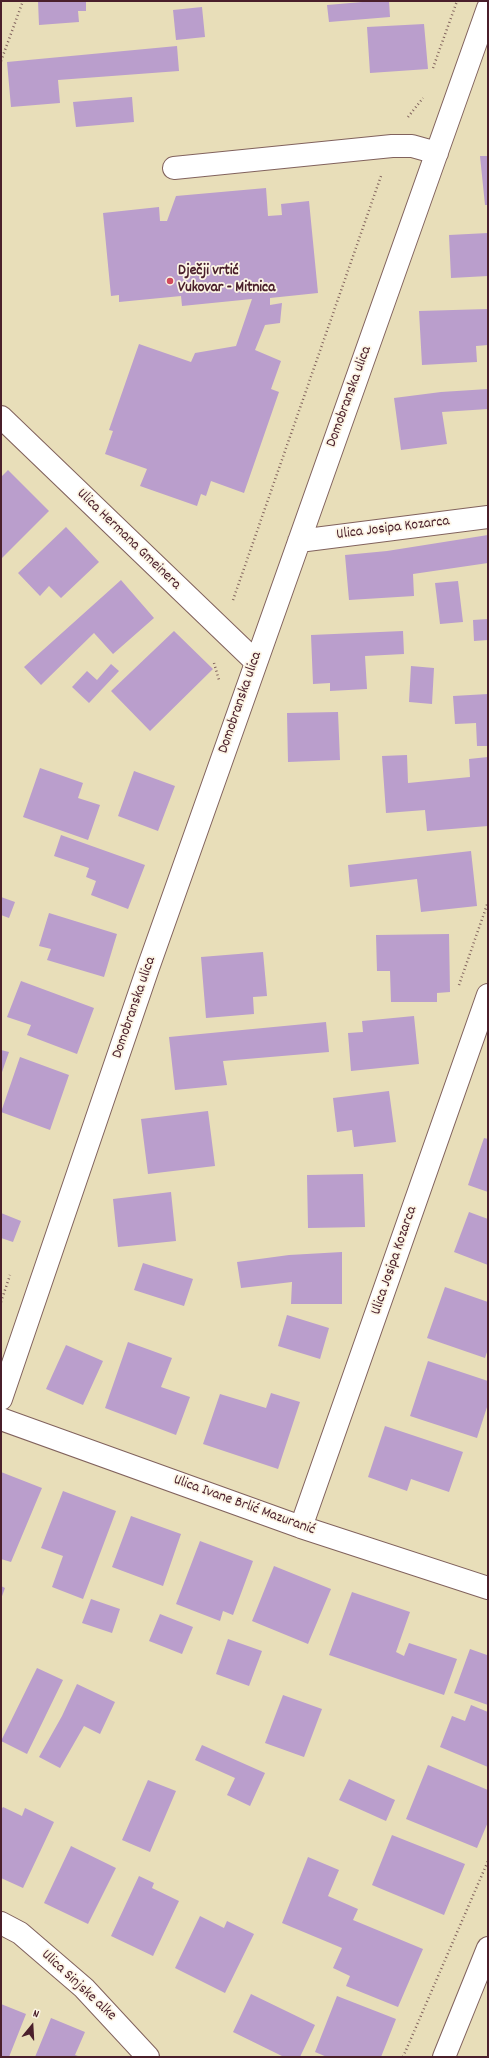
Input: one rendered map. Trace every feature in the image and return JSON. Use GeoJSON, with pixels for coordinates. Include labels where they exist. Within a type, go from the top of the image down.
{"type":"FeatureCollection","features":[{"type":"Feature","properties":{"kind":"street","name":"Domobranska ulica"},"geometry":{"type":"LineString","coordinates":[[1,1399],[146,975],[488,8]]}},
{"type":"Feature","properties":{"kind":"street"},"geometry":{"type":"LineString","coordinates":[[174,168],[392,146],[412,146],[437,154]]}},
{"type":"Feature","properties":{"kind":"street","name":"Ulica Hermana Gmeinera"},"geometry":{"type":"LineString","coordinates":[[1,417],[256,662]]}},
{"type":"Feature","properties":{"kind":"street","name":"Ulica Josipa Kozarca"},"geometry":{"type":"LineString","coordinates":[[299,541],[488,517]]}},
{"type":"Feature","properties":{"kind":"street","name":"Ulica Josipa Kozarca"},"geometry":{"type":"LineString","coordinates":[[301,1527],[488,995]]}},
{"type":"Feature","properties":{"kind":"street","name":"Ulica Ivane Brlić Mazuranić"},"geometry":{"type":"LineString","coordinates":[[1,1419],[301,1527],[488,1588]]}},
{"type":"Feature","properties":{"kind":"street","name":"Ulica Sinjske alke"},"geometry":{"type":"LineString","coordinates":[[1,1923],[20,1933],[84,1988],[148,2057]]}},
{"type":"Feature","properties":{"kind":"street"},"geometry":{"type":"LineString","coordinates":[[444,2057],[488,1948]]}},
{"type":"Feature","properties":{"kind":"path"},"geometry":{"type":"LineString","coordinates":[[1,61],[23,1]]}},
{"type":"Feature","properties":{"kind":"path"},"geometry":{"type":"LineString","coordinates":[[403,2057],[488,1861]]}},
{"type":"Feature","properties":{"kind":"building"},"geometry":{"type":"Polygon","coordinates":[[[38,1],[86,1],[86,11],[78,11],[79,22],[39,25],[38,1]]]}},
{"type":"Feature","properties":{"kind":"building"},"geometry":{"type":"Polygon","coordinates":[[[389,1],[390,17],[329,22],[327,5],[389,1]]]}},
{"type":"Feature","properties":{"kind":"building"},"geometry":{"type":"Polygon","coordinates":[[[202,7],[205,37],[176,40],[173,10],[202,7]]]}},
{"type":"Feature","properties":{"kind":"building"},"geometry":{"type":"Polygon","coordinates":[[[424,24],[428,69],[370,73],[367,27],[424,24]]]}},
{"type":"Feature","properties":{"kind":"building"},"geometry":{"type":"Polygon","coordinates":[[[177,46],[179,71],[58,80],[60,103],[11,107],[7,62],[177,46]]]}},
{"type":"Feature","properties":{"kind":"building"},"geometry":{"type":"Polygon","coordinates":[[[132,97],[134,122],[76,127],[73,102],[132,97]]]}},
{"type":"Feature","properties":{"kind":"building"},"geometry":{"type":"Polygon","coordinates":[[[480,156],[488,156],[488,205],[485,205],[480,156]]]}},
{"type":"Feature","properties":{"kind":"building"},"geometry":{"type":"Polygon","coordinates":[[[266,188],[268,216],[282,215],[281,204],[309,201],[318,293],[270,298],[270,305],[282,303],[280,323],[265,325],[255,350],[281,361],[271,389],[279,392],[244,493],[211,481],[206,496],[201,494],[197,506],[140,486],[147,469],[105,454],[113,431],[109,430],[139,344],[191,362],[195,353],[236,346],[252,299],[182,306],[181,296],[119,302],[119,295],[111,296],[103,213],[159,207],[160,221],[167,221],[176,196],[266,188]]]}},
{"type":"Feature","properties":{"kind":"building"},"geometry":{"type":"Polygon","coordinates":[[[488,233],[488,276],[451,278],[449,235],[488,233]]]}},
{"type":"Feature","properties":{"kind":"building"},"geometry":{"type":"Polygon","coordinates":[[[488,309],[488,345],[476,346],[477,362],[422,365],[419,311],[488,309]]]}},
{"type":"Feature","properties":{"kind":"building"},"geometry":{"type":"Polygon","coordinates":[[[488,389],[488,409],[442,412],[447,444],[401,450],[394,398],[441,392],[488,389]]]}},
{"type":"Feature","properties":{"kind":"building"},"geometry":{"type":"Polygon","coordinates":[[[8,470],[49,511],[1,559],[1,477],[8,470]]]}},
{"type":"Feature","properties":{"kind":"building"},"geometry":{"type":"Polygon","coordinates":[[[66,527],[99,562],[61,598],[49,586],[40,596],[18,573],[66,527]]]}},
{"type":"Feature","properties":{"kind":"building"},"geometry":{"type":"Polygon","coordinates":[[[488,535],[488,563],[413,574],[414,596],[349,600],[345,555],[387,551],[488,535]]]}},
{"type":"Feature","properties":{"kind":"building"},"geometry":{"type":"Polygon","coordinates":[[[121,580],[154,618],[113,654],[94,633],[41,685],[24,667],[121,580]]]}},
{"type":"Feature","properties":{"kind":"building"},"geometry":{"type":"Polygon","coordinates":[[[458,581],[463,622],[440,624],[435,583],[458,581]]]}},
{"type":"Feature","properties":{"kind":"building"},"geometry":{"type":"Polygon","coordinates":[[[488,619],[488,640],[474,641],[473,620],[488,619]]]}},
{"type":"Feature","properties":{"kind":"building"},"geometry":{"type":"Polygon","coordinates":[[[174,631],[213,669],[150,731],[111,691],[174,631]]]}},
{"type":"Feature","properties":{"kind":"building"},"geometry":{"type":"Polygon","coordinates":[[[403,631],[404,654],[365,656],[367,689],[330,691],[330,683],[313,684],[311,635],[403,631]]]}},
{"type":"Feature","properties":{"kind":"building"},"geometry":{"type":"Polygon","coordinates":[[[111,664],[119,671],[89,703],[72,687],[87,671],[97,680],[111,664]]]}},
{"type":"Feature","properties":{"kind":"building"},"geometry":{"type":"Polygon","coordinates":[[[411,666],[434,668],[432,704],[409,702],[411,666]]]}},
{"type":"Feature","properties":{"kind":"building"},"geometry":{"type":"Polygon","coordinates":[[[488,694],[488,746],[477,746],[476,723],[455,724],[453,696],[488,694]]]}},
{"type":"Feature","properties":{"kind":"building"},"geometry":{"type":"Polygon","coordinates":[[[338,712],[340,760],[288,762],[287,713],[338,712]]]}},
{"type":"Feature","properties":{"kind":"building"},"geometry":{"type":"Polygon","coordinates":[[[407,755],[408,783],[470,777],[469,759],[488,757],[488,826],[427,831],[425,810],[386,813],[382,756],[407,755]]]}},
{"type":"Feature","properties":{"kind":"building"},"geometry":{"type":"Polygon","coordinates":[[[40,768],[83,783],[78,798],[100,805],[88,840],[23,817],[40,768]]]}},
{"type":"Feature","properties":{"kind":"building"},"geometry":{"type":"Polygon","coordinates":[[[134,771],[175,786],[158,831],[118,816],[134,771]]]}},
{"type":"Feature","properties":{"kind":"building"},"geometry":{"type":"Polygon","coordinates":[[[61,835],[145,865],[128,909],[91,895],[96,881],[86,877],[89,868],[54,856],[61,835]]]}},
{"type":"Feature","properties":{"kind":"building"},"geometry":{"type":"Polygon","coordinates":[[[471,851],[477,906],[421,912],[417,879],[350,887],[348,865],[471,851]]]}},
{"type":"Feature","properties":{"kind":"building"},"geometry":{"type":"Polygon","coordinates":[[[1,897],[15,902],[9,918],[1,915],[1,897]]]}},
{"type":"Feature","properties":{"kind":"building"},"geometry":{"type":"Polygon","coordinates":[[[49,913],[117,934],[104,977],[47,960],[51,949],[39,946],[49,913]]]}},
{"type":"Feature","properties":{"kind":"building"},"geometry":{"type":"Polygon","coordinates":[[[449,934],[450,992],[437,993],[437,1002],[391,1002],[390,971],[377,971],[376,935],[449,934]]]}},
{"type":"Feature","properties":{"kind":"building"},"geometry":{"type":"Polygon","coordinates":[[[263,952],[267,996],[253,997],[254,1014],[206,1018],[201,957],[263,952]]]}},
{"type":"Feature","properties":{"kind":"building"},"geometry":{"type":"Polygon","coordinates":[[[21,981],[94,1008],[77,1054],[27,1035],[31,1025],[7,1017],[21,981]]]}},
{"type":"Feature","properties":{"kind":"building"},"geometry":{"type":"Polygon","coordinates":[[[414,1016],[419,1064],[351,1071],[348,1033],[363,1032],[362,1021],[414,1016]]]}},
{"type":"Feature","properties":{"kind":"building"},"geometry":{"type":"Polygon","coordinates":[[[326,1022],[329,1052],[223,1061],[227,1085],[175,1090],[169,1037],[326,1022]]]}},
{"type":"Feature","properties":{"kind":"building"},"geometry":{"type":"Polygon","coordinates":[[[1,1050],[9,1052],[1,1075],[1,1050]]]}},
{"type":"Feature","properties":{"kind":"building"},"geometry":{"type":"Polygon","coordinates":[[[20,1057],[69,1075],[50,1130],[1,1112],[20,1057]]]}},
{"type":"Feature","properties":{"kind":"building"},"geometry":{"type":"Polygon","coordinates":[[[389,1091],[396,1142],[354,1147],[352,1130],[337,1132],[333,1098],[389,1091]]]}},
{"type":"Feature","properties":{"kind":"building"},"geometry":{"type":"Polygon","coordinates":[[[208,1111],[215,1166],[148,1174],[141,1119],[208,1111]]]}},
{"type":"Feature","properties":{"kind":"building"},"geometry":{"type":"Polygon","coordinates":[[[484,1138],[488,1139],[488,1192],[468,1185],[484,1138]]]}},
{"type":"Feature","properties":{"kind":"building"},"geometry":{"type":"Polygon","coordinates":[[[363,1174],[365,1227],[308,1228],[307,1175],[363,1174]]]}},
{"type":"Feature","properties":{"kind":"building"},"geometry":{"type":"Polygon","coordinates":[[[171,1192],[176,1241],[118,1247],[113,1199],[171,1192]]]}},
{"type":"Feature","properties":{"kind":"building"},"geometry":{"type":"Polygon","coordinates":[[[469,1212],[488,1219],[488,1265],[454,1252],[469,1212]]]}},
{"type":"Feature","properties":{"kind":"building"},"geometry":{"type":"Polygon","coordinates":[[[1,1213],[21,1221],[13,1242],[1,1238],[1,1213]]]}},
{"type":"Feature","properties":{"kind":"building"},"geometry":{"type":"Polygon","coordinates":[[[342,1252],[342,1304],[291,1304],[292,1282],[241,1288],[237,1262],[289,1255],[342,1252]]]}},
{"type":"Feature","properties":{"kind":"building"},"geometry":{"type":"Polygon","coordinates":[[[143,1263],[193,1279],[184,1306],[134,1290],[143,1263]]]}},
{"type":"Feature","properties":{"kind":"building"},"geometry":{"type":"Polygon","coordinates":[[[445,1287],[488,1302],[488,1349],[485,1358],[427,1338],[445,1287]]]}},
{"type":"Feature","properties":{"kind":"building"},"geometry":{"type":"Polygon","coordinates":[[[287,1315],[329,1328],[320,1359],[278,1346],[287,1315]]]}},
{"type":"Feature","properties":{"kind":"building"},"geometry":{"type":"Polygon","coordinates":[[[128,1342],[172,1358],[161,1387],[190,1397],[176,1435],[105,1408],[128,1342]]]}},
{"type":"Feature","properties":{"kind":"building"},"geometry":{"type":"Polygon","coordinates":[[[66,1345],[103,1361],[83,1405],[46,1389],[66,1345]]]}},
{"type":"Feature","properties":{"kind":"building"},"geometry":{"type":"Polygon","coordinates":[[[428,1361],[488,1381],[488,1404],[477,1438],[410,1416],[428,1361]]]}},
{"type":"Feature","properties":{"kind":"building"},"geometry":{"type":"Polygon","coordinates":[[[271,1393],[300,1402],[278,1469],[203,1444],[220,1394],[266,1408],[271,1393]]]}},
{"type":"Feature","properties":{"kind":"building"},"geometry":{"type":"Polygon","coordinates":[[[385,1426],[463,1452],[449,1492],[411,1479],[407,1491],[368,1477],[385,1426]]]}},
{"type":"Feature","properties":{"kind":"building"},"geometry":{"type":"Polygon","coordinates":[[[1,1472],[42,1488],[11,1562],[1,1559],[1,1472]]]}},
{"type":"Feature","properties":{"kind":"building"},"geometry":{"type":"Polygon","coordinates":[[[63,1491],[116,1511],[83,1599],[52,1587],[63,1556],[41,1548],[63,1491]]]}},
{"type":"Feature","properties":{"kind":"building"},"geometry":{"type":"Polygon","coordinates":[[[131,1516],[181,1534],[163,1586],[112,1567],[131,1516]]]}},
{"type":"Feature","properties":{"kind":"building"},"geometry":{"type":"Polygon","coordinates":[[[200,1541],[253,1561],[233,1615],[223,1611],[220,1621],[176,1604],[200,1541]]]}},
{"type":"Feature","properties":{"kind":"building"},"geometry":{"type":"Polygon","coordinates":[[[274,1566],[331,1589],[308,1644],[252,1621],[274,1566]]]}},
{"type":"Feature","properties":{"kind":"building"},"geometry":{"type":"Polygon","coordinates":[[[1,1586],[5,1588],[1,1599],[1,1586]]]}},
{"type":"Feature","properties":{"kind":"building"},"geometry":{"type":"Polygon","coordinates":[[[352,1592],[410,1612],[396,1652],[404,1656],[409,1643],[457,1659],[444,1695],[329,1655],[352,1592]]]}},
{"type":"Feature","properties":{"kind":"building"},"geometry":{"type":"Polygon","coordinates":[[[91,1599],[120,1609],[112,1633],[82,1623],[91,1599]]]}},
{"type":"Feature","properties":{"kind":"building"},"geometry":{"type":"Polygon","coordinates":[[[160,1614],[193,1627],[182,1654],[149,1641],[160,1614]]]}},
{"type":"Feature","properties":{"kind":"building"},"geometry":{"type":"Polygon","coordinates":[[[228,1639],[262,1651],[249,1686],[216,1674],[228,1639]]]}},
{"type":"Feature","properties":{"kind":"building"},"geometry":{"type":"Polygon","coordinates":[[[470,1649],[487,1655],[488,1652],[488,1705],[454,1693],[470,1649]]]}},
{"type":"Feature","properties":{"kind":"building"},"geometry":{"type":"Polygon","coordinates":[[[37,1668],[63,1680],[27,1754],[1,1741],[37,1668]]]}},
{"type":"Feature","properties":{"kind":"building"},"geometry":{"type":"Polygon","coordinates":[[[77,1684],[115,1702],[100,1734],[84,1726],[60,1768],[39,1757],[62,1716],[77,1684]]]}},
{"type":"Feature","properties":{"kind":"building"},"geometry":{"type":"Polygon","coordinates":[[[283,1695],[322,1709],[304,1757],[265,1743],[283,1695]]]}},
{"type":"Feature","properties":{"kind":"building"},"geometry":{"type":"Polygon","coordinates":[[[471,1705],[488,1712],[488,1767],[440,1747],[452,1716],[465,1721],[471,1705]]]}},
{"type":"Feature","properties":{"kind":"building"},"geometry":{"type":"Polygon","coordinates":[[[202,1745],[265,1773],[250,1806],[227,1795],[235,1778],[195,1760],[202,1745]]]}},
{"type":"Feature","properties":{"kind":"building"},"geometry":{"type":"Polygon","coordinates":[[[428,1765],[488,1790],[488,1822],[477,1848],[406,1819],[428,1765]]]}},
{"type":"Feature","properties":{"kind":"building"},"geometry":{"type":"Polygon","coordinates":[[[349,1779],[395,1800],[386,1821],[339,1800],[349,1779]]]}},
{"type":"Feature","properties":{"kind":"building"},"geometry":{"type":"Polygon","coordinates":[[[148,1780],[176,1791],[150,1852],[122,1840],[148,1780]]]}},
{"type":"Feature","properties":{"kind":"building"},"geometry":{"type":"Polygon","coordinates":[[[3,1807],[22,1816],[25,1808],[54,1822],[23,1888],[1,1878],[1,1810],[3,1807]]]}},
{"type":"Feature","properties":{"kind":"building"},"geometry":{"type":"Polygon","coordinates":[[[392,1835],[465,1864],[444,1915],[372,1885],[392,1835]]]}},
{"type":"Feature","properties":{"kind":"building"},"geometry":{"type":"Polygon","coordinates":[[[71,1846],[116,1868],[88,1924],[44,1903],[71,1846]]]}},
{"type":"Feature","properties":{"kind":"building"},"geometry":{"type":"Polygon","coordinates":[[[308,1857],[339,1870],[328,1896],[358,1909],[353,1920],[423,1949],[398,2007],[346,1986],[350,1976],[333,1968],[342,1948],[282,1923],[308,1857]]]}},
{"type":"Feature","properties":{"kind":"building"},"geometry":{"type":"Polygon","coordinates":[[[139,1876],[154,1883],[152,1888],[179,1901],[153,1956],[111,1936],[139,1876]]]}},
{"type":"Feature","properties":{"kind":"building"},"geometry":{"type":"Polygon","coordinates":[[[200,1916],[224,1928],[227,1921],[254,1934],[225,1993],[175,1968],[200,1916]]]}},
{"type":"Feature","properties":{"kind":"building"},"geometry":{"type":"Polygon","coordinates":[[[251,1994],[315,2025],[300,2057],[284,2057],[233,2032],[251,1994]]]}},
{"type":"Feature","properties":{"kind":"building"},"geometry":{"type":"Polygon","coordinates":[[[337,1996],[396,2019],[381,2057],[327,2057],[315,2052],[337,1996]]]}},
{"type":"Feature","properties":{"kind":"building"},"geometry":{"type":"Polygon","coordinates":[[[1,2004],[26,2014],[9,2057],[1,2057],[1,2004]]]}},
{"type":"Feature","properties":{"kind":"building"},"geometry":{"type":"Polygon","coordinates":[[[51,2018],[85,2032],[75,2055],[81,2057],[35,2057],[51,2018]]]}},
{"type":"Feature","properties":{"kind":"place","name":"Dječji vrtić Vukovar - Mitnica"},"geometry":{"type":"Point","coordinates":[170,281]}}]}
